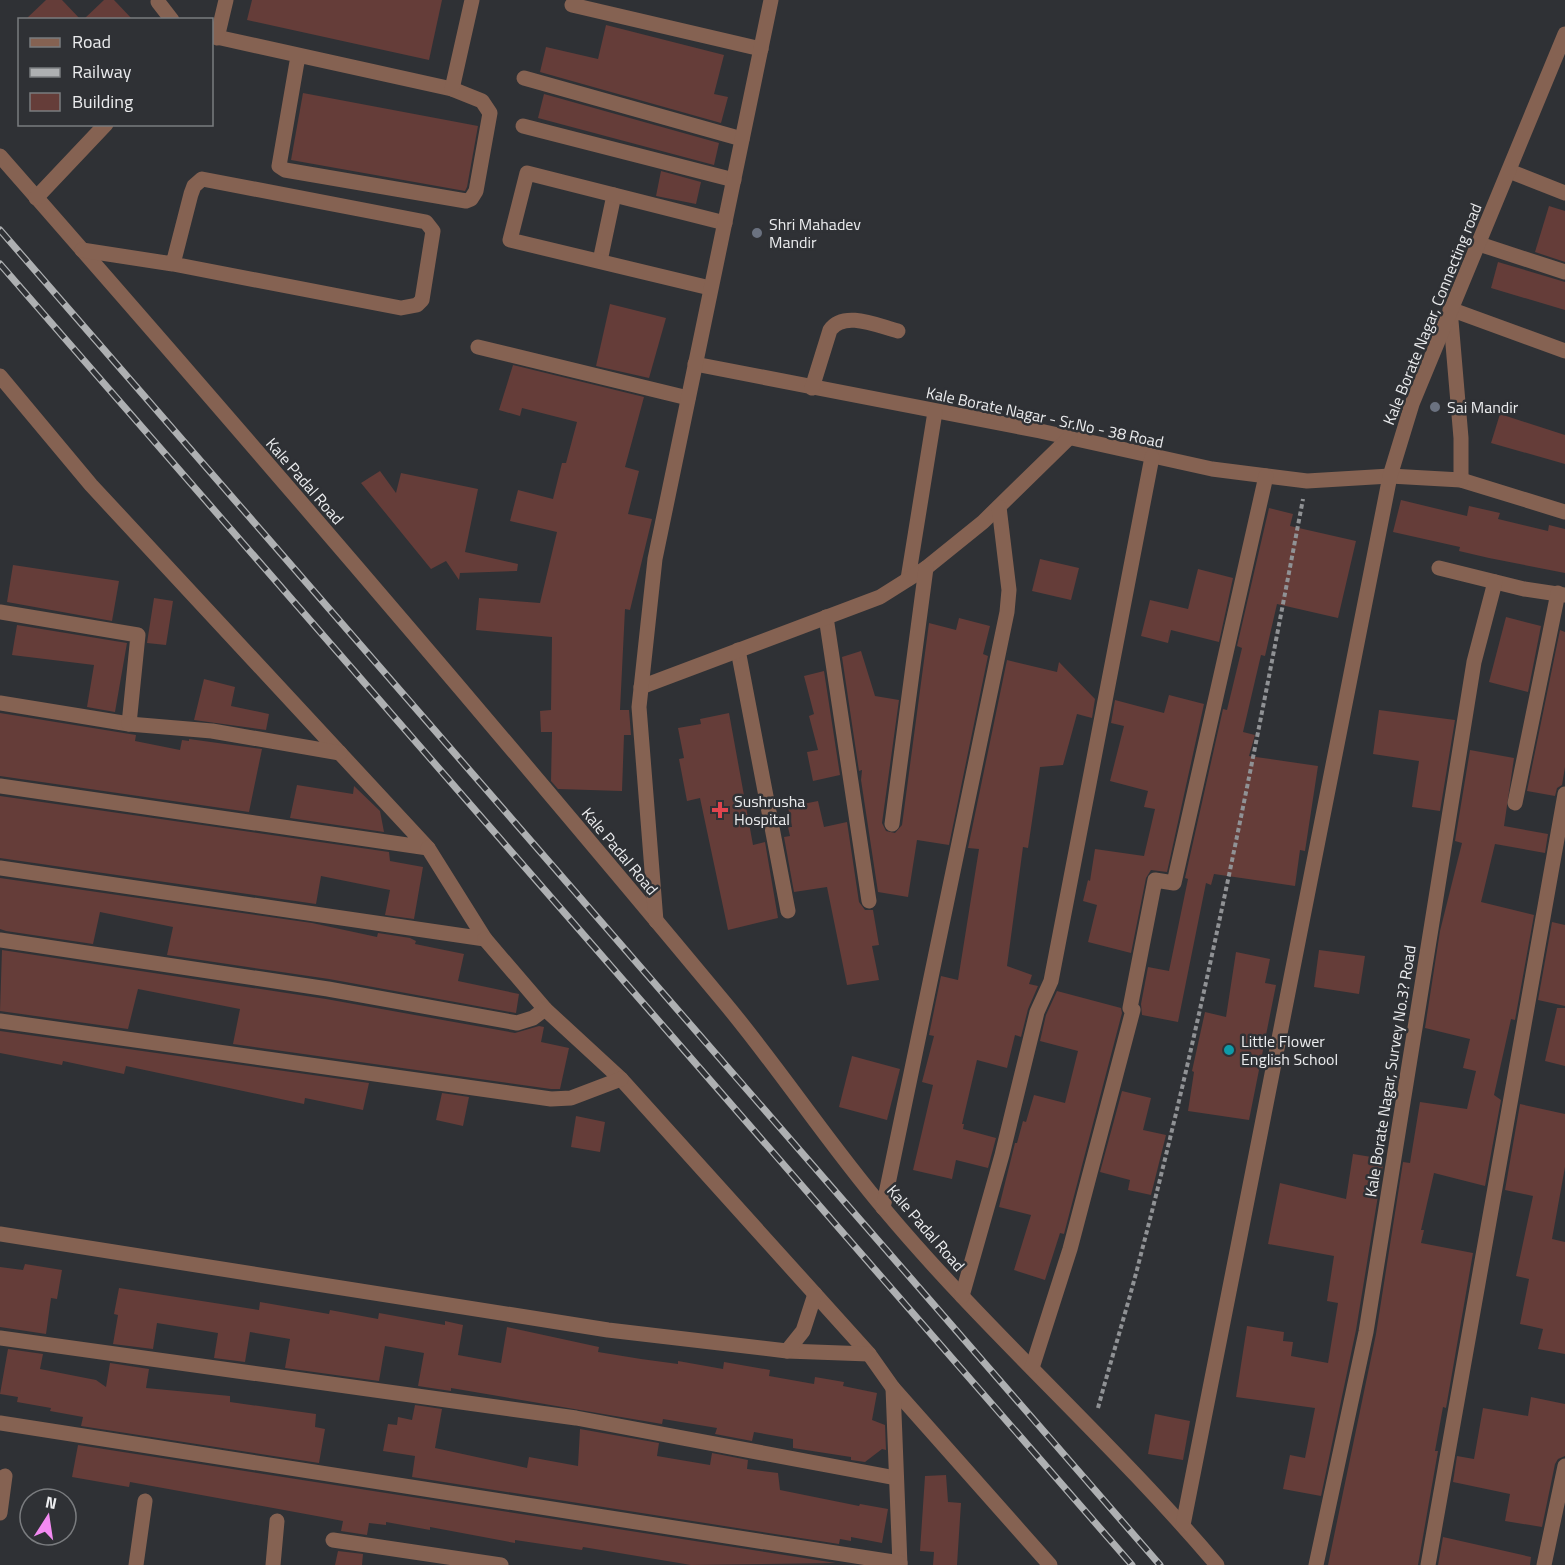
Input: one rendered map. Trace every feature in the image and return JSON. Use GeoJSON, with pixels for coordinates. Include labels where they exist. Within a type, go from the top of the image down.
{"type":"FeatureCollection","features":[{"type":"Feature","properties":{"kind":"street"},"geometry":{"type":"LineString","coordinates":[[226,0],[214,37],[452,89],[482,101],[490,112],[476,190],[471,199],[466,201],[285,170],[279,166],[298,56]]}},
{"type":"Feature","properties":{"kind":"street"},"geometry":{"type":"LineString","coordinates":[[452,89],[472,0]]}},
{"type":"Feature","properties":{"kind":"street"},"geometry":{"type":"LineString","coordinates":[[656,921],[639,707],[655,559],[771,0]]}},
{"type":"Feature","properties":{"kind":"street"},"geometry":{"type":"LineString","coordinates":[[158,2],[170,18]]}},
{"type":"Feature","properties":{"kind":"street"},"geometry":{"type":"LineString","coordinates":[[572,5],[761,49]]}},
{"type":"Feature","properties":{"kind":"street","name":"Kale Borate Nagar, Connecting road"},"geometry":{"type":"LineString","coordinates":[[1183,1524],[1390,476],[1412,404],[1565,34]]}},
{"type":"Feature","properties":{"kind":"street"},"geometry":{"type":"LineString","coordinates":[[524,78],[742,139]]}},
{"type":"Feature","properties":{"kind":"street"},"geometry":{"type":"LineString","coordinates":[[36,198],[104,126]]}},
{"type":"Feature","properties":{"kind":"street"},"geometry":{"type":"LineString","coordinates":[[523,126],[734,180]]}},
{"type":"Feature","properties":{"kind":"street","name":"Kale Padal Road"},"geometry":{"type":"LineString","coordinates":[[0,156],[386,603],[656,921],[728,1007],[883,1208],[962,1296],[1183,1524],[1217,1565]]}},
{"type":"Feature","properties":{"kind":"street"},"geometry":{"type":"LineString","coordinates":[[1509,171],[1565,193]]}},
{"type":"Feature","properties":{"kind":"street"},"geometry":{"type":"LineString","coordinates":[[710,288],[510,240],[528,173],[725,223]]}},
{"type":"Feature","properties":{"kind":"street"},"geometry":{"type":"LineString","coordinates":[[82,250],[172,264],[401,308],[417,305],[422,300],[434,231],[426,222],[202,179],[194,186],[172,264]]}},
{"type":"Feature","properties":{"kind":"street"},"geometry":{"type":"LineString","coordinates":[[600,261],[614,195]]}},
{"type":"Feature","properties":{"kind":"street"},"geometry":{"type":"LineString","coordinates":[[1479,244],[1565,272]]}},
{"type":"Feature","properties":{"kind":"street"},"geometry":{"type":"LineString","coordinates":[[1461,480],[1461,438],[1450,309],[1565,351]]}},
{"type":"Feature","properties":{"kind":"street"},"geometry":{"type":"LineString","coordinates":[[812,388],[830,330],[835,324],[847,319],[898,331]]}},
{"type":"Feature","properties":{"kind":"street"},"geometry":{"type":"LineString","coordinates":[[478,347],[688,398]]}},
{"type":"Feature","properties":{"kind":"street","name":"Kale Borate Nagar - Sr.No - 38 Road"},"geometry":{"type":"LineString","coordinates":[[695,364],[1070,437],[1152,458],[1307,481],[1390,476]]}},
{"type":"Feature","properties":{"kind":"street"},"geometry":{"type":"LineString","coordinates":[[0,376],[91,485],[428,848],[484,939],[545,1009],[621,1079],[869,1354],[893,1388],[1050,1565]]}},
{"type":"Feature","properties":{"kind":"street"},"geometry":{"type":"LineString","coordinates":[[908,579],[935,412]]}},
{"type":"Feature","properties":{"kind":"street"},"geometry":{"type":"LineString","coordinates":[[641,687],[880,597],[926,568],[999,507],[1070,437]]}},
{"type":"Feature","properties":{"kind":"street"},"geometry":{"type":"LineString","coordinates":[[962,1296],[1002,1155],[1037,1012],[1051,981],[1152,458]]}},
{"type":"Feature","properties":{"kind":"street"},"geometry":{"type":"LineString","coordinates":[[1032,1368],[1070,1249],[1133,1010],[1130,1008],[1155,880],[1174,883],[1266,476]]}},
{"type":"Feature","properties":{"kind":"street"},"geometry":{"type":"LineString","coordinates":[[1390,476],[1461,480],[1565,512]]}},
{"type":"Feature","properties":{"kind":"street"},"geometry":{"type":"LineString","coordinates":[[883,1208],[1007,612],[1009,591],[999,507]]}},
{"type":"Feature","properties":{"kind":"street"},"geometry":{"type":"LineString","coordinates":[[892,824],[926,568]]}},
{"type":"Feature","properties":{"kind":"street"},"geometry":{"type":"LineString","coordinates":[[1439,568],[1524,590],[1561,594],[1515,803]]}},
{"type":"Feature","properties":{"kind":"street","name":"Kale Borate Nagar, Survey No.3? Road"},"geometry":{"type":"LineString","coordinates":[[1316,1565],[1366,1332],[1474,662],[1495,582]]}},
{"type":"Feature","properties":{"kind":"street"},"geometry":{"type":"LineString","coordinates":[[0,612],[107,628],[138,635],[129,724]]}},
{"type":"Feature","properties":{"kind":"street"},"geometry":{"type":"LineString","coordinates":[[826,617],[869,901]]}},
{"type":"Feature","properties":{"kind":"street"},"geometry":{"type":"LineString","coordinates":[[738,650],[788,911]]}},
{"type":"Feature","properties":{"kind":"street"},"geometry":{"type":"LineString","coordinates":[[0,703],[129,724],[212,730],[340,753]]}},
{"type":"Feature","properties":{"kind":"street"},"geometry":{"type":"LineString","coordinates":[[0,786],[428,848]]}},
{"type":"Feature","properties":{"kind":"street"},"geometry":{"type":"LineString","coordinates":[[1428,1565],[1565,794]]}},
{"type":"Feature","properties":{"kind":"street"},"geometry":{"type":"LineString","coordinates":[[0,868],[484,939]]}},
{"type":"Feature","properties":{"kind":"street"},"geometry":{"type":"LineString","coordinates":[[0,940],[328,989],[517,1023],[533,1018],[545,1009]]}},
{"type":"Feature","properties":{"kind":"street"},"geometry":{"type":"LineString","coordinates":[[0,1021],[551,1099],[571,1098],[621,1079]]}},
{"type":"Feature","properties":{"kind":"street"},"geometry":{"type":"LineString","coordinates":[[0,1234],[608,1330],[788,1351],[869,1354]]}},
{"type":"Feature","properties":{"kind":"street"},"geometry":{"type":"LineString","coordinates":[[788,1351],[803,1331],[815,1294]]}},
{"type":"Feature","properties":{"kind":"street"},"geometry":{"type":"LineString","coordinates":[[0,1338],[576,1418],[896,1478]]}},
{"type":"Feature","properties":{"kind":"street"},"geometry":{"type":"LineString","coordinates":[[0,1423],[900,1564],[893,1388]]}},
{"type":"Feature","properties":{"kind":"street"},"geometry":{"type":"LineString","coordinates":[[1544,1565],[1565,1466]]}},
{"type":"Feature","properties":{"kind":"street"},"geometry":{"type":"LineString","coordinates":[[0,1514],[5,1476]]}},
{"type":"Feature","properties":{"kind":"street"},"geometry":{"type":"LineString","coordinates":[[136,1565],[145,1501]]}},
{"type":"Feature","properties":{"kind":"street"},"geometry":{"type":"LineString","coordinates":[[273,1565],[278,1521]]}},
{"type":"Feature","properties":{"kind":"street"},"geometry":{"type":"LineString","coordinates":[[333,1540],[501,1565]]}},
{"type":"Feature","properties":{"kind":"path"},"geometry":{"type":"LineString","coordinates":[[1092,1429],[1141,1256],[1183,1085],[1233,857],[1307,481]]}},
{"type":"Feature","properties":{"kind":"building"},"geometry":{"type":"Polygon","coordinates":[[[46,0],[62,0],[79,18],[27,18],[46,0]]]}},
{"type":"Feature","properties":{"kind":"building"},"geometry":{"type":"Polygon","coordinates":[[[104,0],[114,0],[131,18],[85,18],[104,0]]]}},
{"type":"Feature","properties":{"kind":"building"},"geometry":{"type":"Polygon","coordinates":[[[252,0],[442,0],[429,60],[247,20],[252,0]]]}},
{"type":"Feature","properties":{"kind":"building"},"geometry":{"type":"Polygon","coordinates":[[[606,25],[724,55],[714,94],[728,97],[721,123],[540,72],[546,47],[598,59],[606,25]]]}},
{"type":"Feature","properties":{"kind":"building"},"geometry":{"type":"Polygon","coordinates":[[[303,93],[478,126],[465,191],[291,160],[303,93]]]}},
{"type":"Feature","properties":{"kind":"building"},"geometry":{"type":"Polygon","coordinates":[[[544,94],[719,143],[714,165],[538,118],[544,94]]]}},
{"type":"Feature","properties":{"kind":"building"},"geometry":{"type":"Polygon","coordinates":[[[661,171],[701,182],[696,204],[656,196],[661,171]]]}},
{"type":"Feature","properties":{"kind":"building"},"geometry":{"type":"Polygon","coordinates":[[[1549,206],[1565,211],[1565,262],[1535,252],[1549,206]]]}},
{"type":"Feature","properties":{"kind":"building"},"geometry":{"type":"Polygon","coordinates":[[[1498,262],[1565,282],[1565,310],[1491,288],[1498,262]]]}},
{"type":"Feature","properties":{"kind":"building"},"geometry":{"type":"Polygon","coordinates":[[[610,304],[666,318],[649,378],[596,366],[610,304]]]}},
{"type":"Feature","properties":{"kind":"building"},"geometry":{"type":"Polygon","coordinates":[[[513,365],[644,397],[625,467],[639,471],[628,514],[652,519],[630,610],[625,609],[620,710],[629,710],[631,735],[624,735],[622,791],[558,789],[551,781],[552,732],[541,732],[540,711],[551,710],[552,637],[476,630],[479,598],[540,603],[557,532],[510,521],[518,490],[553,499],[562,463],[566,463],[577,422],[522,408],[520,416],[499,410],[513,365]]]}},
{"type":"Feature","properties":{"kind":"building"},"geometry":{"type":"Polygon","coordinates":[[[1500,414],[1565,435],[1565,464],[1491,443],[1500,414]]]}},
{"type":"Feature","properties":{"kind":"building"},"geometry":{"type":"Polygon","coordinates":[[[380,471],[396,493],[401,473],[478,489],[465,552],[518,564],[517,571],[460,573],[459,580],[446,561],[431,569],[361,483],[380,471]]]}},
{"type":"Feature","properties":{"kind":"building"},"geometry":{"type":"Polygon","coordinates":[[[1401,500],[1467,516],[1469,506],[1500,513],[1498,519],[1548,531],[1549,525],[1565,529],[1565,573],[1459,551],[1460,547],[1393,532],[1401,500]]]}},
{"type":"Feature","properties":{"kind":"building"},"geometry":{"type":"Polygon","coordinates":[[[1269,508],[1293,514],[1290,526],[1356,541],[1338,618],[1277,604],[1265,656],[1261,655],[1243,732],[1255,735],[1249,756],[1318,766],[1305,851],[1300,850],[1295,886],[1214,874],[1211,885],[1206,883],[1178,1022],[1142,1015],[1141,1004],[1148,967],[1169,971],[1188,879],[1185,878],[1223,709],[1227,710],[1242,648],[1237,646],[1269,508]]]}},
{"type":"Feature","properties":{"kind":"building"},"geometry":{"type":"Polygon","coordinates":[[[1040,559],[1079,568],[1071,600],[1032,591],[1040,559]]]}},
{"type":"Feature","properties":{"kind":"building"},"geometry":{"type":"Polygon","coordinates":[[[13,565],[119,581],[112,621],[7,602],[13,565]]]}},
{"type":"Feature","properties":{"kind":"building"},"geometry":{"type":"Polygon","coordinates":[[[1198,569],[1233,578],[1219,642],[1171,630],[1168,643],[1141,636],[1150,600],[1188,609],[1198,569]]]}},
{"type":"Feature","properties":{"kind":"building"},"geometry":{"type":"Polygon","coordinates":[[[154,598],[173,601],[166,645],[147,643],[154,598]]]}},
{"type":"Feature","properties":{"kind":"building"},"geometry":{"type":"Polygon","coordinates":[[[1506,617],[1541,626],[1528,692],[1489,682],[1506,617]]]}},
{"type":"Feature","properties":{"kind":"building"},"geometry":{"type":"Polygon","coordinates":[[[959,618],[990,626],[983,654],[988,656],[949,845],[917,840],[908,897],[878,892],[861,780],[862,770],[859,771],[842,657],[861,651],[875,696],[899,700],[882,823],[886,831],[895,833],[902,825],[929,623],[956,630],[959,618]]]}},
{"type":"Feature","properties":{"kind":"building"},"geometry":{"type":"Polygon","coordinates":[[[17,625],[127,643],[115,712],[87,707],[94,665],[12,655],[17,625]]]}},
{"type":"Feature","properties":{"kind":"building"},"geometry":{"type":"Polygon","coordinates":[[[1560,630],[1565,632],[1565,767],[1562,785],[1557,788],[1555,796],[1527,791],[1560,630]]]}},
{"type":"Feature","properties":{"kind":"building"},"geometry":{"type":"Polygon","coordinates":[[[1007,660],[1057,672],[1059,662],[1095,699],[1092,718],[1077,714],[1063,765],[1040,767],[1028,848],[1023,847],[1007,966],[1032,975],[1029,984],[1038,986],[1028,1009],[1021,1037],[1015,1035],[1007,1068],[977,1060],[962,1124],[964,1124],[963,1129],[996,1138],[988,1168],[956,1160],[952,1179],[913,1170],[933,1085],[922,1082],[934,1036],[929,1035],[941,976],[958,980],[979,849],[968,848],[1007,660]]]}},
{"type":"Feature","properties":{"kind":"building"},"geometry":{"type":"Polygon","coordinates":[[[824,671],[840,775],[813,781],[807,752],[818,750],[809,716],[814,714],[804,676],[824,671]]]}},
{"type":"Feature","properties":{"kind":"building"},"geometry":{"type":"Polygon","coordinates":[[[204,679],[235,687],[231,706],[269,714],[266,730],[194,720],[204,679]]]}},
{"type":"Feature","properties":{"kind":"building"},"geometry":{"type":"Polygon","coordinates":[[[1169,695],[1204,704],[1167,872],[1151,870],[1146,878],[1131,953],[1088,942],[1097,905],[1083,901],[1088,880],[1090,881],[1095,849],[1144,856],[1155,809],[1144,807],[1148,791],[1110,781],[1124,726],[1111,723],[1115,700],[1164,713],[1169,695]]]}},
{"type":"Feature","properties":{"kind":"building"},"geometry":{"type":"Polygon","coordinates":[[[1379,710],[1455,720],[1440,811],[1412,807],[1419,761],[1373,754],[1379,710]]]}},
{"type":"Feature","properties":{"kind":"building"},"geometry":{"type":"Polygon","coordinates":[[[0,713],[136,735],[135,741],[180,750],[182,740],[189,741],[189,739],[262,749],[249,812],[0,776],[0,713]]]}},
{"type":"Feature","properties":{"kind":"building"},"geometry":{"type":"Polygon","coordinates":[[[729,713],[753,845],[765,842],[778,918],[728,930],[700,798],[687,801],[679,759],[684,758],[678,728],[701,724],[700,719],[729,713]]]}},
{"type":"Feature","properties":{"kind":"building"},"geometry":{"type":"Polygon","coordinates":[[[1470,750],[1514,758],[1504,826],[1548,834],[1545,853],[1495,844],[1481,902],[1534,915],[1515,1020],[1511,1019],[1494,1095],[1501,1100],[1485,1186],[1434,1173],[1421,1230],[1424,1230],[1421,1243],[1473,1253],[1446,1408],[1443,1407],[1435,1451],[1438,1451],[1418,1565],[1328,1565],[1376,1334],[1403,1162],[1410,1163],[1420,1102],[1467,1109],[1476,1071],[1463,1068],[1470,1039],[1425,1028],[1440,931],[1462,843],[1455,841],[1470,750]]]}},
{"type":"Feature","properties":{"kind":"building"},"geometry":{"type":"Polygon","coordinates":[[[297,785],[353,794],[354,786],[380,811],[384,832],[290,818],[297,785]]]}},
{"type":"Feature","properties":{"kind":"building"},"geometry":{"type":"Polygon","coordinates":[[[0,796],[389,852],[390,861],[423,867],[414,919],[385,915],[390,890],[321,876],[316,904],[0,858],[0,796]]]}},
{"type":"Feature","properties":{"kind":"building"},"geometry":{"type":"Polygon","coordinates":[[[818,801],[824,827],[847,822],[859,902],[865,910],[873,910],[879,945],[872,946],[879,980],[847,985],[827,887],[794,892],[784,837],[790,836],[788,827],[792,827],[788,807],[818,801]]]}},
{"type":"Feature","properties":{"kind":"building"},"geometry":{"type":"Polygon","coordinates":[[[0,878],[312,923],[377,937],[378,933],[410,938],[416,941],[415,944],[464,954],[458,981],[519,994],[516,1013],[329,979],[167,955],[173,927],[100,912],[93,944],[6,931],[0,929],[0,878]]]}},
{"type":"Feature","properties":{"kind":"building"},"geometry":{"type":"Polygon","coordinates":[[[1552,922],[1565,925],[1565,1006],[1538,1000],[1552,922]]]}},
{"type":"Feature","properties":{"kind":"building"},"geometry":{"type":"Polygon","coordinates":[[[2,950],[326,999],[515,1033],[539,1026],[544,1027],[541,1042],[569,1048],[560,1089],[551,1089],[233,1044],[240,1009],[138,989],[128,1029],[0,1011],[2,950]]]}},
{"type":"Feature","properties":{"kind":"building"},"geometry":{"type":"Polygon","coordinates":[[[1319,950],[1365,956],[1359,994],[1314,987],[1319,950]]]}},
{"type":"Feature","properties":{"kind":"building"},"geometry":{"type":"Polygon","coordinates":[[[1236,952],[1270,959],[1265,983],[1276,985],[1249,1120],[1188,1111],[1194,1072],[1192,1071],[1205,1012],[1226,1017],[1236,952]]]}},
{"type":"Feature","properties":{"kind":"building"},"geometry":{"type":"Polygon","coordinates":[[[1057,991],[1121,1008],[1122,1013],[1064,1234],[1060,1233],[1045,1280],[1014,1270],[1031,1215],[999,1207],[1015,1143],[1017,1143],[1023,1121],[1026,1122],[1034,1095],[1065,1103],[1078,1051],[1040,1041],[1046,1015],[1057,991]]]}},
{"type":"Feature","properties":{"kind":"building"},"geometry":{"type":"Polygon","coordinates":[[[1557,1008],[1565,1008],[1565,1066],[1545,1061],[1557,1008]]]}},
{"type":"Feature","properties":{"kind":"building"},"geometry":{"type":"Polygon","coordinates":[[[0,1031],[369,1083],[363,1110],[305,1098],[304,1104],[126,1066],[124,1074],[63,1061],[62,1065],[0,1053],[0,1031]]]}},
{"type":"Feature","properties":{"kind":"building"},"geometry":{"type":"Polygon","coordinates":[[[852,1056],[900,1069],[887,1120],[839,1107],[852,1056]]]}},
{"type":"Feature","properties":{"kind":"building"},"geometry":{"type":"Polygon","coordinates":[[[1122,1091],[1151,1098],[1143,1130],[1166,1135],[1151,1195],[1128,1190],[1130,1180],[1100,1172],[1122,1091]]]}},
{"type":"Feature","properties":{"kind":"building"},"geometry":{"type":"Polygon","coordinates":[[[442,1093],[469,1097],[463,1126],[436,1120],[442,1093]]]}},
{"type":"Feature","properties":{"kind":"building"},"geometry":{"type":"Polygon","coordinates":[[[1520,1104],[1565,1114],[1565,1167],[1552,1239],[1565,1242],[1565,1354],[1538,1349],[1543,1329],[1520,1324],[1529,1279],[1516,1276],[1533,1196],[1505,1190],[1520,1104]]]}},
{"type":"Feature","properties":{"kind":"building"},"geometry":{"type":"Polygon","coordinates":[[[576,1116],[605,1122],[600,1152],[571,1147],[576,1116]]]}},
{"type":"Feature","properties":{"kind":"building"},"geometry":{"type":"Polygon","coordinates":[[[1353,1154],[1384,1159],[1356,1330],[1321,1496],[1283,1489],[1290,1455],[1305,1458],[1315,1408],[1236,1397],[1247,1326],[1284,1332],[1283,1341],[1293,1342],[1291,1356],[1328,1363],[1338,1303],[1327,1301],[1334,1256],[1268,1244],[1280,1183],[1346,1199],[1353,1154]]]}},
{"type":"Feature","properties":{"kind":"building"},"geometry":{"type":"Polygon","coordinates":[[[25,1264],[62,1270],[57,1299],[51,1298],[46,1334],[0,1327],[0,1267],[23,1270],[25,1264]]]}},
{"type":"Feature","properties":{"kind":"building"},"geometry":{"type":"Polygon","coordinates":[[[119,1288],[259,1310],[260,1302],[329,1314],[330,1310],[378,1319],[379,1313],[445,1325],[445,1321],[463,1325],[458,1355],[501,1363],[507,1327],[599,1347],[598,1352],[678,1364],[678,1361],[723,1369],[724,1362],[770,1370],[769,1376],[814,1384],[815,1377],[844,1382],[843,1386],[877,1393],[872,1420],[885,1425],[886,1450],[882,1449],[865,1462],[851,1460],[851,1457],[793,1448],[793,1439],[754,1432],[752,1441],[715,1434],[717,1428],[663,1419],[662,1424],[451,1388],[451,1391],[418,1386],[424,1353],[385,1346],[379,1381],[285,1368],[290,1339],[250,1332],[245,1362],[214,1358],[218,1333],[157,1323],[153,1349],[113,1344],[118,1315],[114,1314],[119,1288]]]}},
{"type":"Feature","properties":{"kind":"building"},"geometry":{"type":"Polygon","coordinates":[[[8,1349],[43,1354],[40,1369],[96,1380],[106,1387],[110,1363],[149,1369],[146,1388],[230,1396],[230,1402],[316,1414],[315,1427],[325,1429],[319,1463],[81,1426],[83,1417],[17,1402],[18,1397],[0,1394],[8,1349]]]}},
{"type":"Feature","properties":{"kind":"building"},"geometry":{"type":"Polygon","coordinates":[[[1531,1397],[1565,1404],[1565,1456],[1558,1459],[1555,1464],[1542,1527],[1505,1521],[1510,1494],[1453,1482],[1457,1456],[1474,1459],[1483,1408],[1528,1416],[1531,1397]]]}},
{"type":"Feature","properties":{"kind":"building"},"geometry":{"type":"Polygon","coordinates":[[[415,1405],[442,1409],[435,1448],[527,1468],[529,1457],[578,1466],[580,1429],[659,1443],[657,1456],[710,1465],[712,1453],[748,1460],[747,1469],[778,1473],[780,1490],[859,1506],[860,1504],[888,1509],[882,1543],[851,1537],[851,1541],[840,1539],[839,1544],[412,1477],[415,1456],[383,1451],[388,1424],[397,1425],[398,1417],[412,1420],[415,1405]]]}},
{"type":"Feature","properties":{"kind":"building"},"geometry":{"type":"Polygon","coordinates":[[[1155,1414],[1190,1421],[1183,1460],[1148,1454],[1155,1414]]]}},
{"type":"Feature","properties":{"kind":"building"},"geometry":{"type":"Polygon","coordinates":[[[78,1445],[836,1563],[691,1565],[583,1547],[582,1550],[515,1540],[515,1543],[430,1527],[430,1530],[386,1522],[386,1525],[369,1523],[367,1535],[341,1531],[343,1521],[130,1482],[129,1487],[72,1477],[78,1445]]]}},
{"type":"Feature","properties":{"kind":"building"},"geometry":{"type":"Polygon","coordinates":[[[946,1475],[948,1502],[961,1503],[957,1565],[933,1565],[934,1552],[920,1551],[925,1476],[946,1475]]]}},
{"type":"Feature","properties":{"kind":"building"},"geometry":{"type":"Polygon","coordinates":[[[1443,1537],[1531,1557],[1530,1565],[1438,1565],[1443,1537]]]}},
{"type":"Feature","properties":{"kind":"building"},"geometry":{"type":"Polygon","coordinates":[[[338,1551],[363,1554],[362,1565],[335,1565],[338,1551]]]}},
{"type":"Feature","properties":{"kind":"railway"},"geometry":{"type":"LineString","coordinates":[[0,230],[1160,1565]]}},
{"type":"Feature","properties":{"kind":"railway"},"geometry":{"type":"LineString","coordinates":[[0,264],[1132,1565]]}},
{"type":"Feature","properties":{"kind":"place","name":"Shri Mahadev Mandir"},"geometry":{"type":"Point","coordinates":[757,233]}},
{"type":"Feature","properties":{"kind":"place","name":"Sai Mandir"},"geometry":{"type":"Point","coordinates":[1435,407]}},
{"type":"Feature","properties":{"kind":"place","name":"Sushrusha Hospital"},"geometry":{"type":"Point","coordinates":[720,810]}},
{"type":"Feature","properties":{"kind":"place","name":"Little Flower English School"},"geometry":{"type":"Point","coordinates":[1229,1050]}}]}
